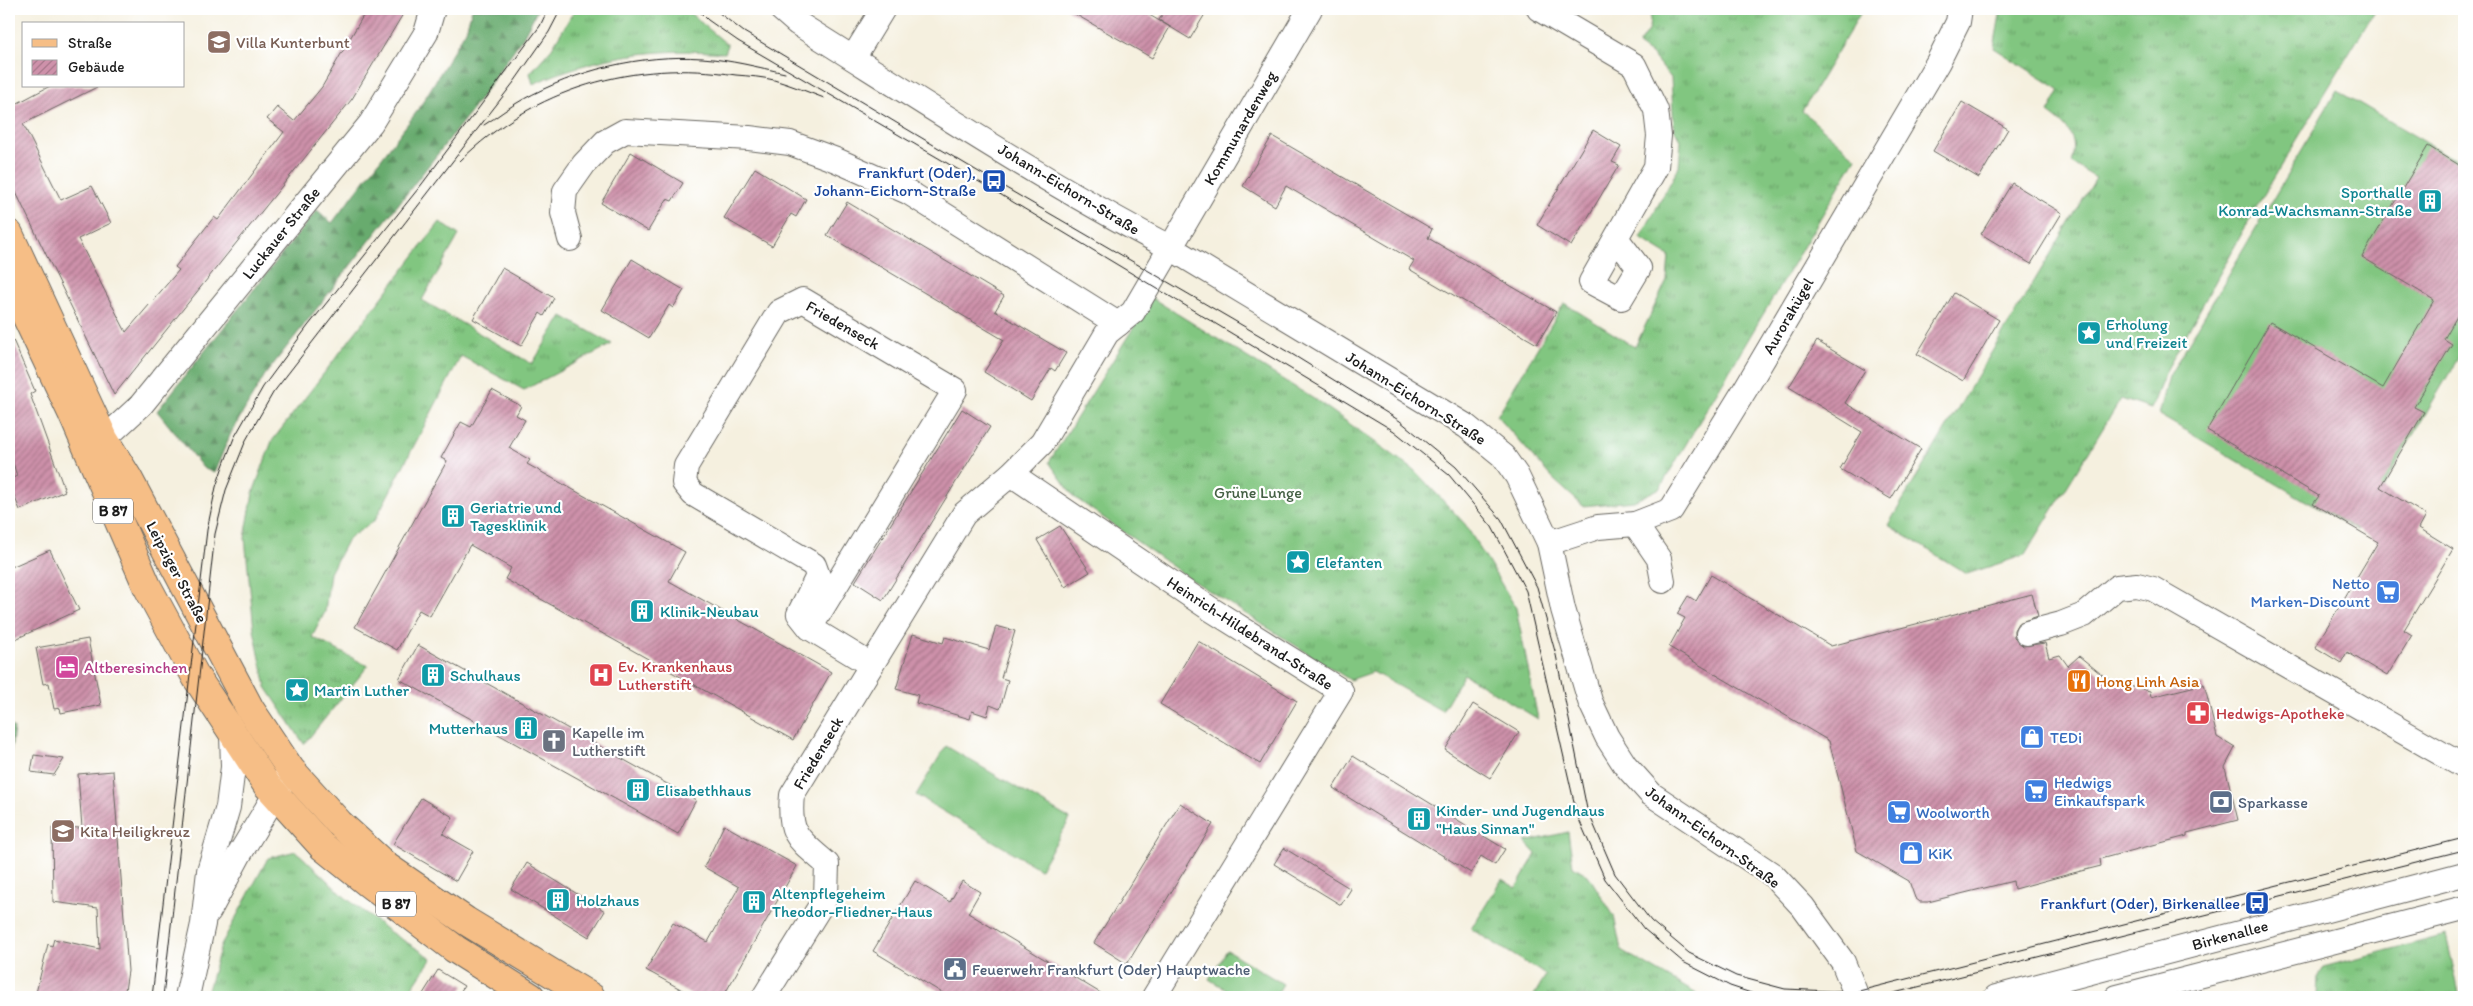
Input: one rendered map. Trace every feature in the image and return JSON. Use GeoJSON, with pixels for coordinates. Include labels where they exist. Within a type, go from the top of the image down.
{"type":"FeatureCollection","features":[{"type":"Feature","properties":{"kind":"main road","name":"Leipziger Straße"},"geometry":{"type":"LineString","coordinates":[[9,234],[104,439],[128,478],[250,709],[291,770]]}},
{"type":"Feature","properties":{"kind":"main road","name":"Leipziger Straße"},"geometry":{"type":"LineString","coordinates":[[9,280],[72,413],[147,586],[196,677],[232,734],[275,795]]}},
{"type":"Feature","properties":{"kind":"main road","name":"B 87"},"geometry":{"type":"LineString","coordinates":[[291,770],[339,823],[387,867],[466,921],[591,997]]}},
{"type":"Feature","properties":{"kind":"main road","name":"B 87"},"geometry":{"type":"LineString","coordinates":[[275,795],[322,846],[368,883],[455,949],[531,997]]}},
{"type":"Feature","properties":{"kind":"street","name":"Luckauer Straße"},"geometry":{"type":"LineString","coordinates":[[104,439],[141,405],[370,123],[426,32],[433,9]]}},
{"type":"Feature","properties":{"kind":"street","name":"Johann-Eichorn-Straße"},"geometry":{"type":"LineString","coordinates":[[781,9],[797,23],[1125,224],[1170,247],[1466,426],[1503,456],[1517,476],[1549,543],[1563,609],[1590,702],[1606,737],[1625,765],[1651,794],[1773,875],[1803,908],[1843,962],[1857,997]]}},
{"type":"Feature","properties":{"kind":"street"},"geometry":{"type":"LineString","coordinates":[[853,58],[883,9]]}},
{"type":"Feature","properties":{"kind":"street","name":"Kommunardenweg"},"geometry":{"type":"LineString","coordinates":[[1170,247],[1310,9]]}},
{"type":"Feature","properties":{"kind":"street"},"geometry":{"type":"LineString","coordinates":[[1539,9],[1634,65],[1656,110],[1659,136],[1656,166],[1616,238]]}},
{"type":"Feature","properties":{"kind":"street","name":"Aurorahügel"},"geometry":{"type":"LineString","coordinates":[[1549,543],[1598,528],[1635,524],[1671,510],[1746,388],[1938,62],[1958,22],[1960,9]]}},
{"type":"Feature","properties":{"kind":"street"},"geometry":{"type":"LineString","coordinates":[[570,239],[563,213],[565,191],[584,164],[605,142],[625,131],[790,143],[836,160],[908,192],[1118,324]]}},
{"type":"Feature","properties":{"kind":"street","name":"Friedenseck"},"geometry":{"type":"LineString","coordinates":[[764,997],[826,897],[827,864],[800,840],[790,817],[792,794],[964,514],[1011,474],[1042,443],[1107,333],[1134,312],[1170,247]]}},
{"type":"Feature","properties":{"kind":"street","name":"Friedenseck"},"geometry":{"type":"LineString","coordinates":[[803,300],[954,390],[810,628],[799,614],[818,576],[814,565],[693,494],[684,483],[686,466],[779,312],[803,300]]}},
{"type":"Feature","properties":{"kind":"street","name":"Heinrich-Hildebrand-Straße"},"geometry":{"type":"LineString","coordinates":[[1011,474],[1209,608],[1341,691],[1154,997]]}},
{"type":"Feature","properties":{"kind":"street"},"geometry":{"type":"LineString","coordinates":[[1635,524],[1659,559],[1663,581]]}},
{"type":"Feature","properties":{"kind":"street"},"geometry":{"type":"LineString","coordinates":[[2027,633],[2061,624],[2084,615],[2116,587],[2137,585],[2153,589],[2463,766]]}},
{"type":"Feature","properties":{"kind":"street"},"geometry":{"type":"LineString","coordinates":[[810,628],[871,665]]}},
{"type":"Feature","properties":{"kind":"street"},"geometry":{"type":"LineString","coordinates":[[187,997],[202,924],[210,871],[228,807],[233,768],[232,734]]}},
{"type":"Feature","properties":{"kind":"street"},"geometry":{"type":"LineString","coordinates":[[202,924],[291,770]]}},
{"type":"Feature","properties":{"kind":"street","name":"Birkenallee"},"geometry":{"type":"LineString","coordinates":[[1996,997],[2464,874]]}},
{"type":"Feature","properties":{"kind":"street","name":"Birkenallee"},"geometry":{"type":"LineString","coordinates":[[2117,997],[2464,908]]}},
{"type":"Feature","properties":{"kind":"green space"},"geometry":{"type":"Polygon","coordinates":[[[472,9],[538,9],[523,37],[472,110],[265,375],[231,433],[214,473],[203,468],[157,411],[317,210],[332,223],[418,110],[466,30],[472,9]]]}},
{"type":"Feature","properties":{"kind":"green space"},"geometry":{"type":"Polygon","coordinates":[[[575,9],[685,9],[728,45],[725,53],[675,51],[603,60],[556,74],[533,84],[530,73],[552,48],[575,9]]]}},
{"type":"Feature","properties":{"kind":"green space"},"geometry":{"type":"Polygon","coordinates":[[[1651,9],[1863,9],[1802,111],[1856,158],[1660,488],[1634,501],[1583,506],[1552,478],[1497,416],[1564,303],[1635,347],[1667,280],[1669,256],[1640,238],[1679,167],[1681,140],[1674,130],[1671,78],[1652,55],[1638,45],[1649,29],[1651,9]]]}},
{"type":"Feature","properties":{"kind":"green space"},"geometry":{"type":"Polygon","coordinates":[[[2001,9],[2376,9],[2257,206],[2166,371],[2151,409],[2121,399],[2025,555],[1967,574],[1888,525],[2096,178],[2071,163],[2073,146],[2070,133],[2061,122],[2048,112],[2060,90],[1994,48],[2001,9]]]}},
{"type":"Feature","properties":{"kind":"green space"},"geometry":{"type":"Polygon","coordinates":[[[2337,90],[2464,165],[2464,348],[2357,531],[2159,415],[2169,376],[2337,90]]]}},
{"type":"Feature","properties":{"kind":"green space"},"geometry":{"type":"Polygon","coordinates":[[[440,222],[459,235],[422,300],[532,364],[562,316],[612,344],[524,390],[461,356],[375,520],[348,539],[330,573],[325,612],[312,637],[368,666],[304,744],[266,687],[254,630],[245,538],[253,493],[272,441],[440,222]]]}},
{"type":"Feature","properties":{"kind":"green space","name":"Grüne Lunge"},"geometry":{"type":"Polygon","coordinates":[[[1152,298],[1322,404],[1414,470],[1465,524],[1516,608],[1538,719],[1464,674],[1442,711],[1373,672],[1350,680],[1186,576],[1074,497],[1049,462],[1152,298]]]}},
{"type":"Feature","properties":{"kind":"green space"},"geometry":{"type":"Polygon","coordinates":[[[9,724],[14,728],[11,751],[9,750],[9,724]]]}},
{"type":"Feature","properties":{"kind":"green space"},"geometry":{"type":"Polygon","coordinates":[[[946,746],[1070,819],[1040,869],[916,795],[946,746]]]}},
{"type":"Feature","properties":{"kind":"green space"},"geometry":{"type":"Polygon","coordinates":[[[1568,832],[1573,866],[1588,875],[1614,916],[1621,950],[1702,997],[1533,997],[1546,975],[1471,929],[1502,879],[1516,888],[1536,854],[1525,842],[1568,832]]]}},
{"type":"Feature","properties":{"kind":"green space"},"geometry":{"type":"Polygon","coordinates":[[[296,851],[346,898],[390,932],[432,958],[413,986],[408,997],[206,997],[221,945],[268,858],[296,851]]]}},
{"type":"Feature","properties":{"kind":"green space"},"geometry":{"type":"Polygon","coordinates":[[[2446,935],[2460,997],[2317,997],[2318,976],[2323,967],[2446,935]]]}},
{"type":"Feature","properties":{"kind":"green space"},"geometry":{"type":"Polygon","coordinates":[[[1227,950],[1283,984],[1275,997],[1238,997],[1209,979],[1227,950]]]}},
{"type":"Feature","properties":{"kind":"building"},"geometry":{"type":"Polygon","coordinates":[[[367,9],[406,9],[352,99],[114,395],[9,178],[9,95],[14,105],[46,88],[95,88],[23,124],[61,200],[92,186],[111,223],[78,239],[126,332],[179,270],[175,267],[214,217],[218,220],[284,132],[267,119],[277,107],[294,121],[322,87],[367,9]]]}},
{"type":"Feature","properties":{"kind":"building"},"geometry":{"type":"Polygon","coordinates":[[[1066,9],[1139,9],[1170,27],[1152,58],[1066,9]]]}},
{"type":"Feature","properties":{"kind":"building"},"geometry":{"type":"Polygon","coordinates":[[[1166,9],[1208,9],[1190,39],[1159,20],[1166,9]]]}},
{"type":"Feature","properties":{"kind":"building"},"geometry":{"type":"Polygon","coordinates":[[[1962,102],[2008,129],[1979,178],[1933,151],[1962,102]]]}},
{"type":"Feature","properties":{"kind":"building"},"geometry":{"type":"Polygon","coordinates":[[[1593,130],[1621,147],[1612,162],[1619,165],[1571,246],[1537,225],[1593,130]]]}},
{"type":"Feature","properties":{"kind":"building"},"geometry":{"type":"Polygon","coordinates":[[[1272,136],[1432,229],[1428,238],[1556,312],[1537,344],[1409,269],[1414,261],[1286,186],[1275,206],[1243,186],[1272,136]]]}},
{"type":"Feature","properties":{"kind":"building"},"geometry":{"type":"Polygon","coordinates":[[[2428,146],[2464,168],[2464,304],[2444,339],[2452,344],[2414,407],[2424,412],[2380,487],[2426,515],[2419,528],[2453,549],[2404,630],[2412,635],[2387,676],[2347,652],[2341,663],[2315,647],[2378,542],[2313,504],[2319,496],[2207,430],[2270,322],[2383,388],[2434,300],[2362,257],[2428,146]]]}},
{"type":"Feature","properties":{"kind":"building"},"geometry":{"type":"Polygon","coordinates":[[[631,152],[683,183],[672,201],[667,199],[648,231],[601,203],[631,152]]]}},
{"type":"Feature","properties":{"kind":"building"},"geometry":{"type":"Polygon","coordinates":[[[755,168],[806,199],[796,217],[791,214],[772,246],[724,218],[755,168]]]}},
{"type":"Feature","properties":{"kind":"building"},"geometry":{"type":"Polygon","coordinates":[[[2012,183],[2062,213],[2031,264],[1981,234],[2012,183]]]}},
{"type":"Feature","properties":{"kind":"building"},"geometry":{"type":"Polygon","coordinates":[[[847,202],[1004,296],[995,311],[1066,353],[1055,371],[1051,368],[1031,401],[984,372],[1004,340],[827,235],[847,202]]]}},
{"type":"Feature","properties":{"kind":"building"},"geometry":{"type":"Polygon","coordinates":[[[632,259],[684,290],[673,308],[669,305],[649,338],[602,310],[632,259]]]}},
{"type":"Feature","properties":{"kind":"building"},"geometry":{"type":"Polygon","coordinates":[[[502,268],[554,298],[544,316],[540,313],[521,346],[473,319],[502,268]]]}},
{"type":"Feature","properties":{"kind":"building"},"geometry":{"type":"Polygon","coordinates":[[[1954,293],[1999,320],[1963,381],[1917,354],[1954,293]]]}},
{"type":"Feature","properties":{"kind":"building"},"geometry":{"type":"Polygon","coordinates":[[[9,331],[35,391],[30,394],[65,491],[20,510],[9,483],[9,480],[17,476],[9,450],[9,331]]]}},
{"type":"Feature","properties":{"kind":"building"},"geometry":{"type":"Polygon","coordinates":[[[1817,341],[1865,370],[1845,403],[1921,449],[1891,499],[1840,469],[1862,432],[1789,387],[1817,341]]]}},
{"type":"Feature","properties":{"kind":"building","name":"Klinik-Neubau"},"geometry":{"type":"Polygon","coordinates":[[[492,390],[521,406],[516,415],[525,420],[509,448],[530,460],[527,464],[685,552],[669,581],[831,672],[793,740],[505,579],[511,568],[470,545],[430,616],[419,610],[397,650],[355,627],[447,461],[441,458],[461,422],[471,427],[492,390]]]}},
{"type":"Feature","properties":{"kind":"building"},"geometry":{"type":"Polygon","coordinates":[[[962,409],[990,427],[883,600],[855,582],[962,409]]]}},
{"type":"Feature","properties":{"kind":"building"},"geometry":{"type":"Polygon","coordinates":[[[1060,526],[1090,572],[1065,587],[1037,540],[1060,526]]]}},
{"type":"Feature","properties":{"kind":"building"},"geometry":{"type":"Polygon","coordinates":[[[50,550],[79,610],[9,642],[9,568],[50,550]]]}},
{"type":"Feature","properties":{"kind":"building","name":"Hedwigs Einkaufspark"},"geometry":{"type":"Polygon","coordinates":[[[1711,575],[1831,646],[2032,594],[2038,616],[2018,623],[2014,630],[2014,637],[2023,646],[2045,643],[2049,658],[2060,655],[2068,666],[2079,656],[2101,674],[2116,683],[2150,691],[2151,697],[2204,684],[2217,737],[2235,748],[2225,767],[2238,820],[2187,833],[2187,836],[2100,859],[2101,866],[2014,889],[2013,881],[1928,902],[1920,902],[1915,898],[1909,881],[1857,851],[1829,741],[1669,647],[1685,618],[1677,614],[1688,596],[1696,601],[1711,575]]]}},
{"type":"Feature","properties":{"kind":"building"},"geometry":{"type":"Polygon","coordinates":[[[996,626],[1015,631],[1001,678],[1008,680],[1000,709],[990,705],[987,716],[972,711],[970,719],[916,703],[918,695],[896,689],[913,634],[943,643],[945,637],[989,650],[996,626]]]}},
{"type":"Feature","properties":{"kind":"building","name":"Altberesinchen"},"geometry":{"type":"Polygon","coordinates":[[[88,639],[101,705],[61,713],[60,708],[54,709],[49,683],[43,684],[36,648],[88,639]]]}},
{"type":"Feature","properties":{"kind":"building"},"geometry":{"type":"Polygon","coordinates":[[[1198,641],[1297,701],[1260,764],[1160,704],[1198,641]]]}},
{"type":"Feature","properties":{"kind":"building"},"geometry":{"type":"Polygon","coordinates":[[[418,645],[696,800],[678,834],[399,679],[418,645]]]}},
{"type":"Feature","properties":{"kind":"building"},"geometry":{"type":"Polygon","coordinates":[[[1473,704],[1519,732],[1490,778],[1445,750],[1473,704]]]}},
{"type":"Feature","properties":{"kind":"building"},"geometry":{"type":"Polygon","coordinates":[[[34,755],[64,759],[54,775],[31,772],[34,755]]]}},
{"type":"Feature","properties":{"kind":"building","name":"Kinder- und Jugendhaus \"Haus Sinnan\""},"geometry":{"type":"Polygon","coordinates":[[[1353,756],[1505,849],[1495,865],[1481,856],[1471,873],[1333,788],[1353,756]]]}},
{"type":"Feature","properties":{"kind":"building"},"geometry":{"type":"Polygon","coordinates":[[[113,771],[128,971],[124,997],[35,997],[48,944],[52,946],[54,939],[100,949],[98,908],[53,902],[52,827],[82,828],[78,774],[113,771]]]}},
{"type":"Feature","properties":{"kind":"building"},"geometry":{"type":"Polygon","coordinates":[[[421,798],[453,817],[443,834],[473,851],[456,881],[393,844],[421,798]]]}},
{"type":"Feature","properties":{"kind":"building"},"geometry":{"type":"Polygon","coordinates":[[[1180,803],[1213,824],[1127,964],[1094,943],[1180,803]]]}},
{"type":"Feature","properties":{"kind":"building","name":"Altenpflegeheim Theodor-Fliedner-Haus"},"geometry":{"type":"Polygon","coordinates":[[[724,825],[797,866],[723,997],[695,997],[646,970],[673,923],[708,942],[739,887],[704,867],[724,825]]]}},
{"type":"Feature","properties":{"kind":"building"},"geometry":{"type":"Polygon","coordinates":[[[1284,848],[1351,889],[1341,905],[1274,864],[1284,848]]]}},
{"type":"Feature","properties":{"kind":"building","name":"Holzhaus"},"geometry":{"type":"Polygon","coordinates":[[[527,863],[605,911],[589,937],[511,889],[527,863]]]}},
{"type":"Feature","properties":{"kind":"building"},"geometry":{"type":"Polygon","coordinates":[[[915,881],[950,902],[962,881],[980,892],[968,913],[1107,997],[949,997],[873,951],[915,881]]]}},
{"type":"Feature","properties":{"kind":"building"},"geometry":{"type":"Polygon","coordinates":[[[438,970],[464,986],[457,997],[421,997],[438,970]]]}},
{"type":"Feature","properties":{"kind":"tram line"},"geometry":{"type":"LineString","coordinates":[[152,997],[207,530],[216,487],[234,438],[263,387],[308,326],[422,184],[540,26],[548,9]]}},
{"type":"Feature","properties":{"kind":"tram line"},"geometry":{"type":"LineString","coordinates":[[163,997],[215,534],[226,490],[246,440],[273,393],[514,82],[549,32],[561,9]]}},
{"type":"Feature","properties":{"kind":"tram line"},"geometry":{"type":"LineString","coordinates":[[697,9],[708,20],[738,41],[988,187],[1394,431],[1449,475],[1492,527],[1526,591],[1577,815],[1605,879],[1644,929],[1683,962],[1730,986],[1763,997]]}},
{"type":"Feature","properties":{"kind":"tram line"},"geometry":{"type":"LineString","coordinates":[[714,9],[744,32],[994,181],[1295,356],[1400,421],[1456,467],[1501,519],[1537,587],[1556,655],[1587,809],[1615,874],[1651,921],[1689,953],[1736,976],[1785,989],[1855,992],[2464,838]]}},
{"type":"Feature","properties":{"kind":"tram line"},"geometry":{"type":"LineString","coordinates":[[484,125],[517,103],[564,80],[609,66],[632,62],[679,57],[702,58],[734,62],[785,73]]}},
{"type":"Feature","properties":{"kind":"tram line"},"geometry":{"type":"LineString","coordinates":[[460,161],[489,136],[520,115],[553,97],[588,85],[624,76],[661,71],[698,71],[755,77],[780,82],[824,98]]}},
{"type":"Feature","properties":{"kind":"tram line"},"geometry":{"type":"LineString","coordinates":[[1878,997],[2464,850]]}},
{"type":"Feature","properties":{"kind":"place","name":"Villa Kunterbunt"},"geometry":{"type":"Point","coordinates":[219,42]}},
{"type":"Feature","properties":{"kind":"place","name":"Frankfurt (Oder), Johann-Eichorn-Straße"},"geometry":{"type":"Point","coordinates":[994,181]}},
{"type":"Feature","properties":{"kind":"place","name":"Sporthalle Konrad-Wachsmann-Straße"},"geometry":{"type":"Point","coordinates":[2430,201]}},
{"type":"Feature","properties":{"kind":"place","name":"Erholung und Freizeit"},"geometry":{"type":"Point","coordinates":[2089,333]}},
{"type":"Feature","properties":{"kind":"place","name":"Geriatrie und Tagesklinik"},"geometry":{"type":"Point","coordinates":[453,516]}},
{"type":"Feature","properties":{"kind":"place","name":"Elefanten"},"geometry":{"type":"Point","coordinates":[1298,562]}},
{"type":"Feature","properties":{"kind":"place","name":"Netto Marken-Discount"},"geometry":{"type":"Point","coordinates":[2388,592]}},
{"type":"Feature","properties":{"kind":"place","name":"Klinik-Neubau"},"geometry":{"type":"Point","coordinates":[642,611]}},
{"type":"Feature","properties":{"kind":"place","name":"Altberesinchen"},"geometry":{"type":"Point","coordinates":[67,667]}},
{"type":"Feature","properties":{"kind":"place","name":"Schulhaus"},"geometry":{"type":"Point","coordinates":[433,675]}},
{"type":"Feature","properties":{"kind":"place","name":"Ev. Krankenhaus Lutherstift"},"geometry":{"type":"Point","coordinates":[601,675]}},
{"type":"Feature","properties":{"kind":"place","name":"Hong Linh Asia"},"geometry":{"type":"Point","coordinates":[2079,681]}},
{"type":"Feature","properties":{"kind":"place","name":"Martin Luther"},"geometry":{"type":"Point","coordinates":[297,690]}},
{"type":"Feature","properties":{"kind":"place","name":"Hedwigs-Apotheke"},"geometry":{"type":"Point","coordinates":[2198,713]}},
{"type":"Feature","properties":{"kind":"place","name":"Mutterhaus"},"geometry":{"type":"Point","coordinates":[526,728]}},
{"type":"Feature","properties":{"kind":"place","name":"TEDi"},"geometry":{"type":"Point","coordinates":[2032,737]}},
{"type":"Feature","properties":{"kind":"place","name":"Kapelle im Lutherstift"},"geometry":{"type":"Point","coordinates":[554,741]}},
{"type":"Feature","properties":{"kind":"place","name":"Elisabethhaus"},"geometry":{"type":"Point","coordinates":[638,790]}},
{"type":"Feature","properties":{"kind":"place","name":"Hedwigs Einkaufspark"},"geometry":{"type":"Point","coordinates":[2036,791]}},
{"type":"Feature","properties":{"kind":"place","name":"Sparkasse"},"geometry":{"type":"Point","coordinates":[2221,802]}},
{"type":"Feature","properties":{"kind":"place","name":"Woolworth"},"geometry":{"type":"Point","coordinates":[1899,812]}},
{"type":"Feature","properties":{"kind":"place","name":"Kinder- und Jugendhaus \"Haus Sinnan\""},"geometry":{"type":"Point","coordinates":[1419,819]}},
{"type":"Feature","properties":{"kind":"place","name":"Kita Heiligkreuz"},"geometry":{"type":"Point","coordinates":[63,831]}},
{"type":"Feature","properties":{"kind":"place","name":"KiK"},"geometry":{"type":"Point","coordinates":[1911,853]}},
{"type":"Feature","properties":{"kind":"place","name":"Holzhaus"},"geometry":{"type":"Point","coordinates":[558,900]}},
{"type":"Feature","properties":{"kind":"place","name":"Altenpflegeheim Theodor-Fliedner-Haus"},"geometry":{"type":"Point","coordinates":[754,902]}},
{"type":"Feature","properties":{"kind":"place","name":"Frankfurt (Oder), Birkenallee"},"geometry":{"type":"Point","coordinates":[2257,903]}},
{"type":"Feature","properties":{"kind":"place","name":"Feuerwehr Frankfurt (Oder) Hauptwache"},"geometry":{"type":"Point","coordinates":[955,969]}}]}
